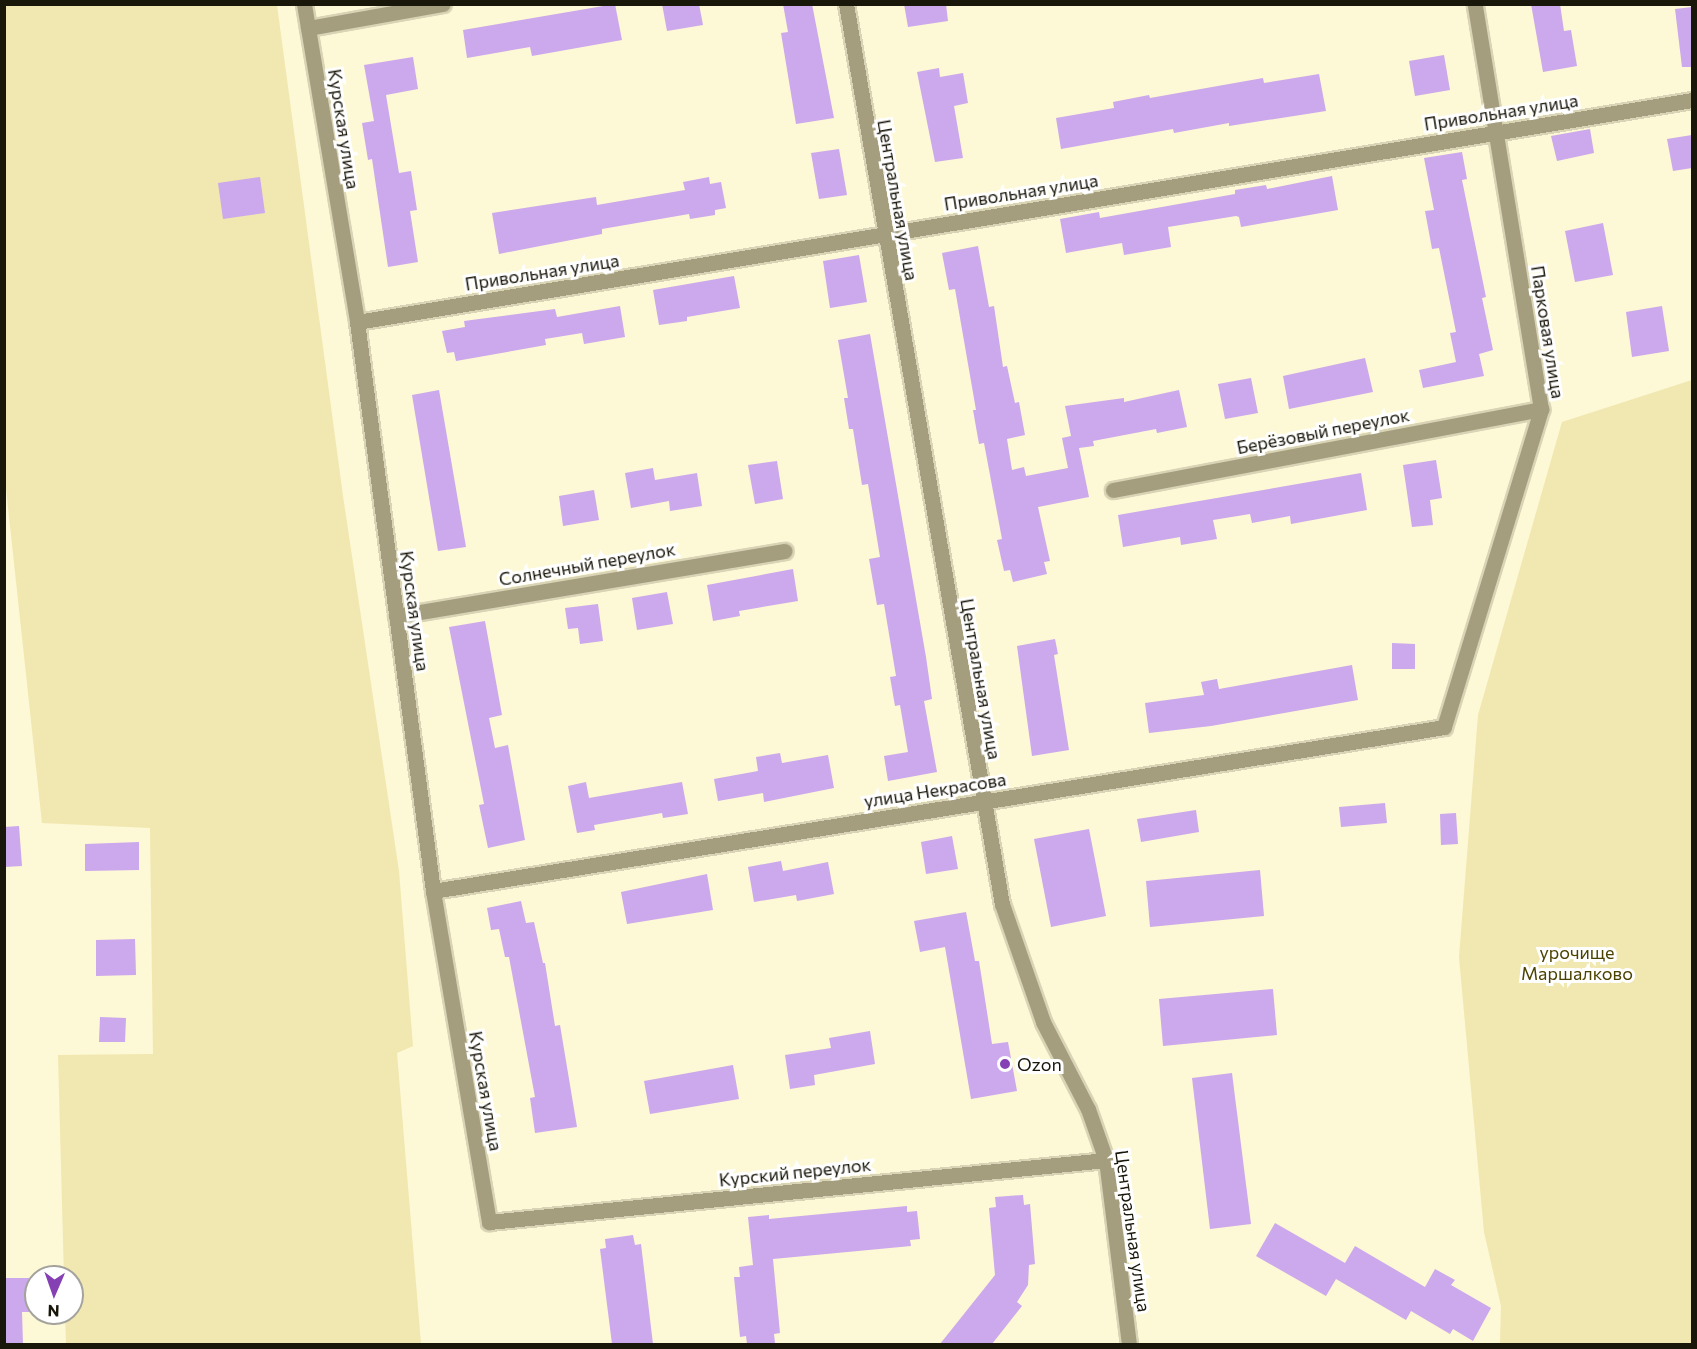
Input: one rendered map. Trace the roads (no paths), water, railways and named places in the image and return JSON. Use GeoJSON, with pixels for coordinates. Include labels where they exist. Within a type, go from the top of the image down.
{"type":"FeatureCollection","features":[{"type":"Feature","properties":{"kind":"street","name":"Курская улица"},"geometry":{"type":"LineString","coordinates":[[304,4],[357,322],[433,891],[489,1222]]}},
{"type":"Feature","properties":{"kind":"street"},"geometry":{"type":"LineString","coordinates":[[308,28],[443,4]]}},
{"type":"Feature","properties":{"kind":"street","name":"Центральная улица"},"geometry":{"type":"LineString","coordinates":[[846,4],[982,802],[1002,904],[1043,1022],[1088,1109],[1106,1160],[1129,1344]]}},
{"type":"Feature","properties":{"kind":"street","name":"Парковая улица"},"geometry":{"type":"LineString","coordinates":[[1444,727],[1541,409],[1475,4]]}},
{"type":"Feature","properties":{"kind":"street","name":"Привольная улица"},"geometry":{"type":"LineString","coordinates":[[357,322],[1692,100]]}},
{"type":"Feature","properties":{"kind":"street","name":"Берёзовый переулок"},"geometry":{"type":"LineString","coordinates":[[1113,490],[1541,409]]}},
{"type":"Feature","properties":{"kind":"street","name":"Солнечный переулок"},"geometry":{"type":"LineString","coordinates":[[396,616],[784,551]]}},
{"type":"Feature","properties":{"kind":"street","name":"улица Некрасова"},"geometry":{"type":"LineString","coordinates":[[433,891],[1444,727]]}},
{"type":"Feature","properties":{"kind":"street","name":"Курский переулок"},"geometry":{"type":"LineString","coordinates":[[489,1222],[1106,1160]]}},
{"type":"Feature","properties":{"kind":"place","name":"Ozon"},"geometry":{"type":"Point","coordinates":[1005,1064]}},
{"type":"Feature","properties":{"kind":"park label","name":"урочище Маршалково"},"geometry":{"type":"Point","coordinates":[1577,963]}}]}
